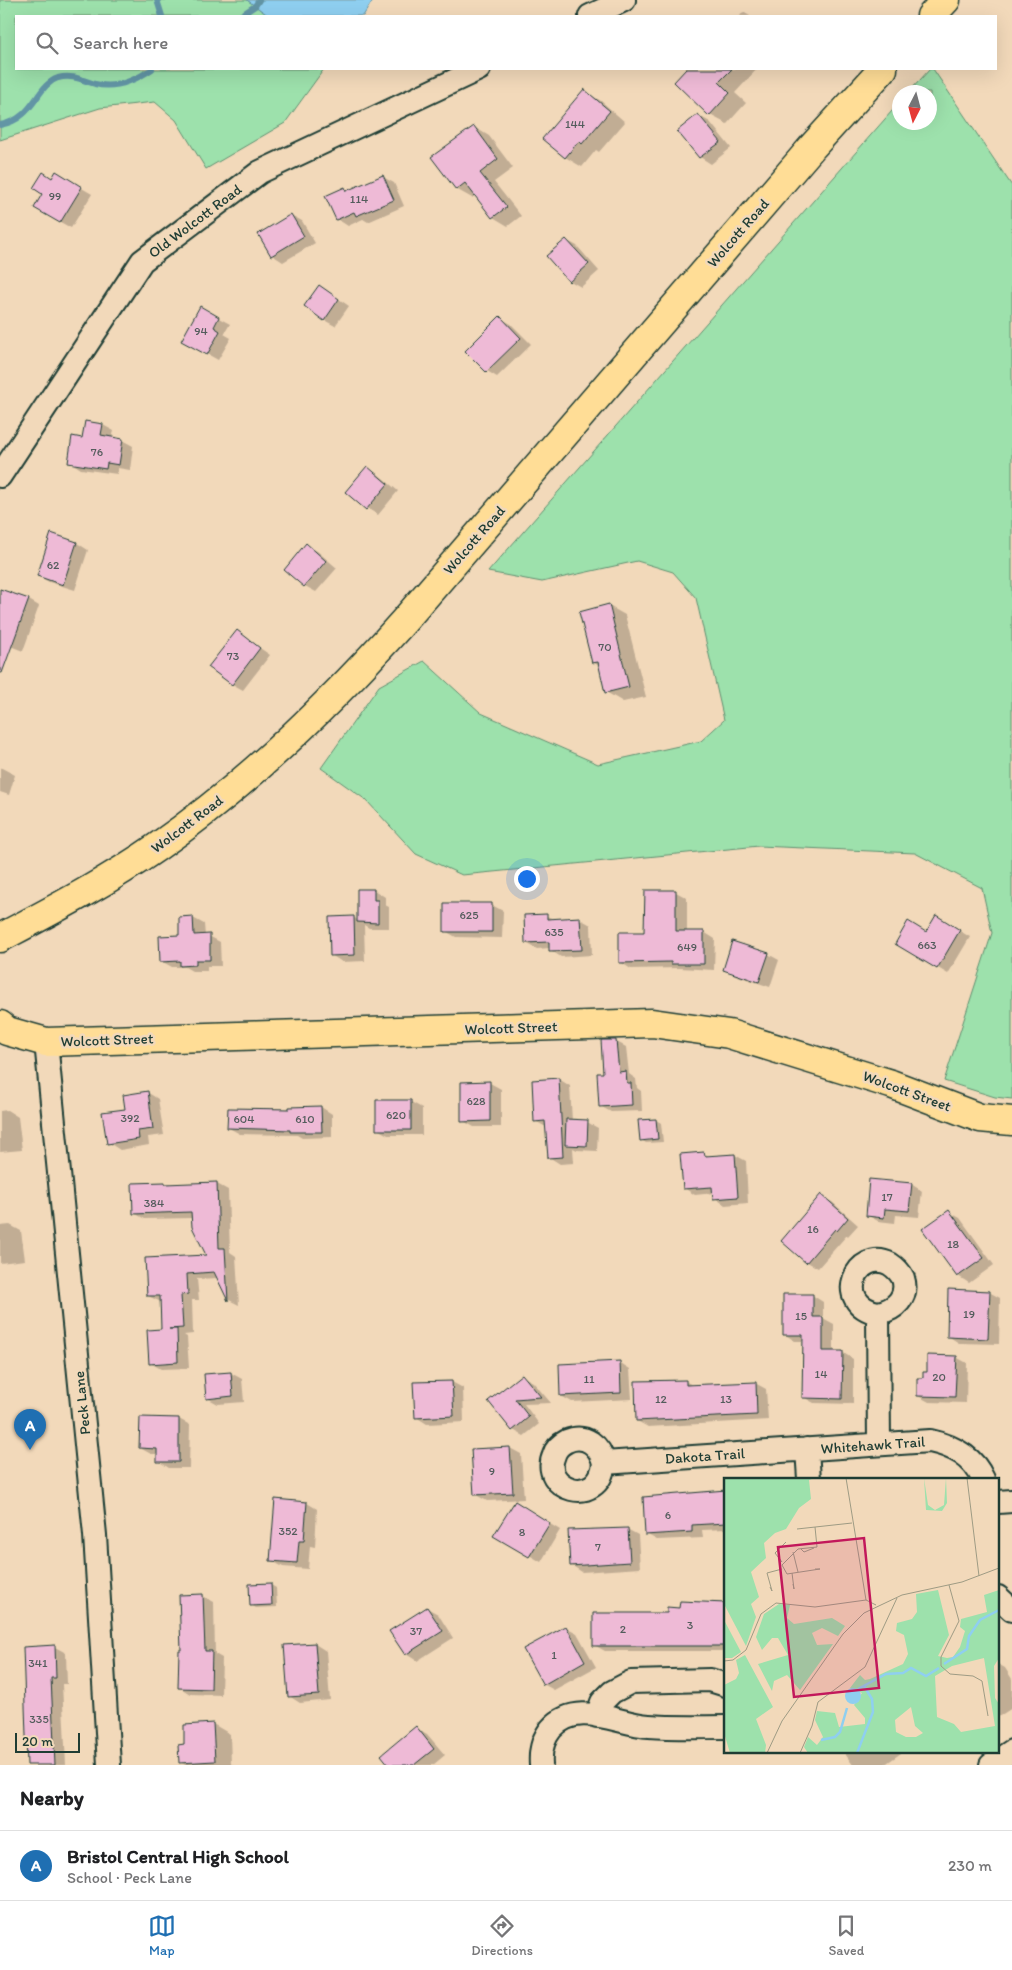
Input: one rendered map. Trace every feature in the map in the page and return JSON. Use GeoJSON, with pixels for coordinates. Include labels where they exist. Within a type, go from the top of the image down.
{"type":"FeatureCollection","features":[{"type":"Feature","properties":{"kind":"main road"},"geometry":{"type":"LineString","coordinates":[[932,15],[946,0]]}},
{"type":"Feature","properties":{"kind":"main road","name":"Wolcott Road"},"geometry":{"type":"LineString","coordinates":[[0,938],[82,895],[156,847],[236,786],[302,728],[361,669],[404,621],[813,146],[882,70]]}},
{"type":"Feature","properties":{"kind":"main road","name":"Wolcott Street"},"geometry":{"type":"LineString","coordinates":[[0,1025],[7,1031],[46,1042],[652,1023],[729,1034],[891,1084],[980,1118],[1012,1121]]}},
{"type":"Feature","properties":{"kind":"street"},"geometry":{"type":"LineString","coordinates":[[592,15],[624,0]]}},
{"type":"Feature","properties":{"kind":"street","name":"Old Wolcott Road"},"geometry":{"type":"LineString","coordinates":[[0,476],[142,261],[260,172],[477,70]]}},
{"type":"Feature","properties":{"kind":"street","name":"Peck Lane"},"geometry":{"type":"LineString","coordinates":[[46,1042],[95,1535],[109,1765]]}},
{"type":"Feature","properties":{"kind":"street"},"geometry":{"type":"LineString","coordinates":[[878,1314],[879,1444]]}},
{"type":"Feature","properties":{"kind":"street","name":"Whitehawk Trail"},"geometry":{"type":"LineString","coordinates":[[809,1478],[807,1449],[930,1441],[950,1446],[967,1457],[982,1478]]}},
{"type":"Feature","properties":{"kind":"street","name":"Dakota Trail"},"geometry":{"type":"LineString","coordinates":[[604,1463],[807,1449]]}},
{"type":"Feature","properties":{"kind":"street"},"geometry":{"type":"LineString","coordinates":[[1000,1598],[1012,1610]]}},
{"type":"Feature","properties":{"kind":"street"},"geometry":{"type":"LineString","coordinates":[[597,1716],[602,1702],[612,1692],[631,1682],[710,1680],[724,1684]]}},
{"type":"Feature","properties":{"kind":"street"},"geometry":{"type":"LineString","coordinates":[[541,1765],[542,1745],[553,1727],[565,1718],[572,1716],[586,1714],[647,1726],[724,1727]]}},
{"type":"Feature","properties":{"kind":"street"},"geometry":{"type":"LineString","coordinates":[[991,1765],[1012,1751]]}},
{"type":"Feature","properties":{"kind":"green space"},"geometry":{"type":"Polygon","coordinates":[[[0,0],[247,0],[268,15],[15,15],[15,70],[323,70],[285,123],[206,169],[176,120],[155,102],[100,108],[0,140],[0,0]]]}},
{"type":"Feature","properties":{"kind":"green space"},"geometry":{"type":"Polygon","coordinates":[[[929,70],[934,70],[1012,186],[1012,1099],[995,1097],[944,1081],[992,933],[982,888],[915,853],[759,846],[462,875],[416,854],[366,800],[321,768],[379,686],[424,661],[481,713],[598,764],[701,741],[724,720],[696,598],[673,572],[637,561],[542,582],[488,572],[892,111],[892,130],[937,130],[937,85],[915,85],[929,70]]]}},
{"type":"Feature","properties":{"kind":"water"},"geometry":{"type":"Polygon","coordinates":[[[247,0],[373,0],[364,15],[268,15],[247,0]]]}},
{"type":"Feature","properties":{"kind":"building"},"geometry":{"type":"Polygon","coordinates":[[[685,70],[731,70],[719,82],[730,93],[709,116],[674,82],[685,70]]]}},
{"type":"Feature","properties":{"kind":"building"},"geometry":{"type":"Polygon","coordinates":[[[584,89],[610,111],[582,144],[579,141],[565,158],[542,139],[584,89]]]}},
{"type":"Feature","properties":{"kind":"building"},"geometry":{"type":"Polygon","coordinates":[[[698,114],[721,142],[699,158],[677,131],[698,114]]]}},
{"type":"Feature","properties":{"kind":"building"},"geometry":{"type":"Polygon","coordinates":[[[474,126],[498,159],[480,173],[507,207],[492,218],[465,183],[456,190],[431,157],[474,126]]]}},
{"type":"Feature","properties":{"kind":"building"},"geometry":{"type":"Polygon","coordinates":[[[56,171],[82,187],[60,223],[34,208],[42,194],[33,188],[43,172],[52,178],[56,171]]]}},
{"type":"Feature","properties":{"kind":"building"},"geometry":{"type":"Polygon","coordinates":[[[383,175],[394,200],[356,216],[354,212],[336,220],[325,196],[345,187],[346,191],[383,175]]]}},
{"type":"Feature","properties":{"kind":"building"},"geometry":{"type":"Polygon","coordinates":[[[291,214],[304,236],[271,256],[258,234],[291,214]]]}},
{"type":"Feature","properties":{"kind":"building"},"geometry":{"type":"Polygon","coordinates":[[[566,239],[589,264],[569,282],[546,256],[566,239]]]}},
{"type":"Feature","properties":{"kind":"building"},"geometry":{"type":"Polygon","coordinates":[[[319,285],[339,299],[324,321],[304,306],[319,285]]]}},
{"type":"Feature","properties":{"kind":"building"},"geometry":{"type":"Polygon","coordinates":[[[200,306],[219,317],[214,327],[220,331],[207,355],[181,341],[200,306]]]}},
{"type":"Feature","properties":{"kind":"building"},"geometry":{"type":"Polygon","coordinates":[[[500,316],[521,338],[486,372],[465,351],[500,316]]]}},
{"type":"Feature","properties":{"kind":"building"},"geometry":{"type":"Polygon","coordinates":[[[85,421],[103,424],[101,435],[123,439],[119,465],[107,463],[106,469],[68,463],[72,436],[82,438],[85,421]]]}},
{"type":"Feature","properties":{"kind":"building"},"geometry":{"type":"Polygon","coordinates":[[[367,466],[388,484],[366,510],[345,492],[367,466]]]}},
{"type":"Feature","properties":{"kind":"building"},"geometry":{"type":"Polygon","coordinates":[[[51,533],[77,542],[63,585],[37,576],[51,533]]]}},
{"type":"Feature","properties":{"kind":"building"},"geometry":{"type":"Polygon","coordinates":[[[306,543],[326,561],[304,587],[284,570],[306,543]]]}},
{"type":"Feature","properties":{"kind":"building"},"geometry":{"type":"Polygon","coordinates":[[[0,589],[29,599],[2,673],[0,673],[0,589]]]}},
{"type":"Feature","properties":{"kind":"building"},"geometry":{"type":"Polygon","coordinates":[[[609,604],[629,687],[605,693],[598,662],[592,663],[579,612],[609,604]]]}},
{"type":"Feature","properties":{"kind":"building"},"geometry":{"type":"Polygon","coordinates":[[[237,630],[260,648],[232,685],[208,667],[237,630]]]}},
{"type":"Feature","properties":{"kind":"building"},"geometry":{"type":"Polygon","coordinates":[[[357,889],[374,889],[374,900],[378,900],[378,923],[357,922],[357,889]]]}},
{"type":"Feature","properties":{"kind":"building"},"geometry":{"type":"Polygon","coordinates":[[[645,890],[676,890],[676,931],[704,931],[704,964],[671,964],[671,962],[619,963],[619,932],[644,932],[645,890]]]}},
{"type":"Feature","properties":{"kind":"building"},"geometry":{"type":"Polygon","coordinates":[[[444,903],[492,903],[492,932],[444,932],[444,903]]]}},
{"type":"Feature","properties":{"kind":"building"},"geometry":{"type":"Polygon","coordinates":[[[547,914],[547,919],[580,917],[582,950],[549,951],[549,942],[525,943],[524,915],[547,914]]]}},
{"type":"Feature","properties":{"kind":"building"},"geometry":{"type":"Polygon","coordinates":[[[936,915],[960,930],[937,969],[895,944],[908,921],[926,932],[936,915]]]}},
{"type":"Feature","properties":{"kind":"building"},"geometry":{"type":"Polygon","coordinates":[[[193,916],[194,935],[210,934],[210,960],[196,960],[196,965],[180,966],[180,961],[160,962],[159,936],[179,935],[179,917],[193,916]]]}},
{"type":"Feature","properties":{"kind":"building"},"geometry":{"type":"Polygon","coordinates":[[[354,916],[355,955],[330,956],[329,917],[354,916]]]}},
{"type":"Feature","properties":{"kind":"building"},"geometry":{"type":"Polygon","coordinates":[[[732,941],[769,953],[759,982],[723,970],[732,941]]]}},
{"type":"Feature","properties":{"kind":"building"},"geometry":{"type":"Polygon","coordinates":[[[601,1040],[616,1040],[619,1072],[626,1071],[627,1083],[631,1083],[632,1105],[599,1107],[597,1073],[603,1073],[601,1040]]]}},
{"type":"Feature","properties":{"kind":"building"},"geometry":{"type":"Polygon","coordinates":[[[559,1078],[563,1157],[548,1158],[545,1121],[534,1122],[532,1080],[559,1078]]]}},
{"type":"Feature","properties":{"kind":"building"},"geometry":{"type":"Polygon","coordinates":[[[490,1081],[490,1121],[461,1122],[461,1082],[490,1081]]]}},
{"type":"Feature","properties":{"kind":"building"},"geometry":{"type":"Polygon","coordinates":[[[148,1091],[153,1129],[138,1131],[139,1139],[107,1144],[102,1112],[125,1109],[123,1095],[148,1091]]]}},
{"type":"Feature","properties":{"kind":"building"},"geometry":{"type":"Polygon","coordinates":[[[376,1100],[411,1100],[411,1130],[376,1130],[376,1100]]]}},
{"type":"Feature","properties":{"kind":"building"},"geometry":{"type":"Polygon","coordinates":[[[321,1106],[322,1132],[227,1128],[228,1108],[289,1109],[289,1107],[321,1106]]]}},
{"type":"Feature","properties":{"kind":"building"},"geometry":{"type":"Polygon","coordinates":[[[566,1119],[588,1120],[587,1146],[565,1145],[566,1119]]]}},
{"type":"Feature","properties":{"kind":"building"},"geometry":{"type":"Polygon","coordinates":[[[656,1119],[658,1139],[640,1141],[638,1120],[656,1119]]]}},
{"type":"Feature","properties":{"kind":"building"},"geometry":{"type":"Polygon","coordinates":[[[704,1152],[705,1156],[735,1154],[738,1197],[713,1199],[712,1187],[683,1189],[680,1154],[704,1152]]]}},
{"type":"Feature","properties":{"kind":"building"},"geometry":{"type":"Polygon","coordinates":[[[869,1179],[912,1183],[909,1211],[885,1209],[884,1218],[866,1216],[869,1179]]]}},
{"type":"Feature","properties":{"kind":"building"},"geometry":{"type":"Polygon","coordinates":[[[165,1182],[165,1184],[217,1182],[219,1248],[225,1248],[228,1301],[214,1272],[187,1274],[188,1294],[181,1295],[183,1328],[169,1329],[177,1329],[178,1362],[149,1364],[147,1330],[161,1329],[160,1296],[147,1296],[145,1258],[206,1255],[192,1227],[191,1212],[133,1214],[132,1183],[165,1182]]]}},
{"type":"Feature","properties":{"kind":"building"},"geometry":{"type":"Polygon","coordinates":[[[821,1194],[848,1218],[837,1231],[835,1229],[806,1263],[781,1241],[821,1194]]]}},
{"type":"Feature","properties":{"kind":"building"},"geometry":{"type":"Polygon","coordinates":[[[949,1210],[984,1258],[957,1277],[922,1229],[949,1210]]]}},
{"type":"Feature","properties":{"kind":"building"},"geometry":{"type":"Polygon","coordinates":[[[948,1289],[990,1291],[988,1339],[947,1337],[948,1289]]]}},
{"type":"Feature","properties":{"kind":"building"},"geometry":{"type":"Polygon","coordinates":[[[783,1294],[813,1294],[813,1317],[823,1317],[823,1351],[843,1351],[842,1399],[802,1398],[803,1335],[783,1335],[783,1294]]]}},
{"type":"Feature","properties":{"kind":"building"},"geometry":{"type":"Polygon","coordinates":[[[927,1355],[957,1356],[955,1397],[917,1396],[917,1378],[923,1378],[923,1372],[927,1372],[927,1355]]]}},
{"type":"Feature","properties":{"kind":"building"},"geometry":{"type":"Polygon","coordinates":[[[620,1361],[621,1393],[560,1396],[559,1364],[620,1361]]]}},
{"type":"Feature","properties":{"kind":"building"},"geometry":{"type":"Polygon","coordinates":[[[231,1372],[233,1396],[206,1399],[204,1374],[231,1372]]]}},
{"type":"Feature","properties":{"kind":"building"},"geometry":{"type":"Polygon","coordinates":[[[522,1374],[541,1397],[515,1399],[529,1417],[512,1431],[488,1401],[522,1374]]]}},
{"type":"Feature","properties":{"kind":"building"},"geometry":{"type":"Polygon","coordinates":[[[686,1380],[686,1385],[756,1382],[757,1415],[636,1421],[635,1381],[686,1380]]]}},
{"type":"Feature","properties":{"kind":"building"},"geometry":{"type":"Polygon","coordinates":[[[452,1381],[454,1416],[415,1418],[413,1382],[452,1381]]]}},
{"type":"Feature","properties":{"kind":"building"},"geometry":{"type":"Polygon","coordinates":[[[140,1417],[179,1418],[179,1462],[157,1462],[157,1449],[139,1448],[140,1417]]]}},
{"type":"Feature","properties":{"kind":"building"},"geometry":{"type":"Polygon","coordinates":[[[510,1447],[513,1493],[474,1495],[471,1449],[510,1447]]]}},
{"type":"Feature","properties":{"kind":"building"},"geometry":{"type":"Polygon","coordinates":[[[724,1490],[724,1523],[692,1525],[692,1532],[645,1535],[643,1497],[724,1490]]]}},
{"type":"Feature","properties":{"kind":"building"},"geometry":{"type":"Polygon","coordinates":[[[275,1499],[307,1502],[304,1541],[299,1541],[297,1563],[270,1561],[275,1499]]]}},
{"type":"Feature","properties":{"kind":"building"},"geometry":{"type":"Polygon","coordinates":[[[515,1501],[550,1523],[529,1557],[493,1536],[515,1501]]]}},
{"type":"Feature","properties":{"kind":"building"},"geometry":{"type":"Polygon","coordinates":[[[628,1528],[630,1562],[570,1566],[568,1530],[628,1528]]]}},
{"type":"Feature","properties":{"kind":"building"},"geometry":{"type":"Polygon","coordinates":[[[271,1583],[272,1605],[250,1606],[249,1584],[271,1583]]]}},
{"type":"Feature","properties":{"kind":"building"},"geometry":{"type":"Polygon","coordinates":[[[203,1594],[205,1651],[212,1651],[211,1689],[178,1688],[179,1650],[181,1650],[179,1595],[203,1594]]]}},
{"type":"Feature","properties":{"kind":"building"},"geometry":{"type":"Polygon","coordinates":[[[680,1601],[724,1603],[724,1646],[593,1646],[593,1613],[667,1613],[667,1607],[679,1608],[680,1601]]]}},
{"type":"Feature","properties":{"kind":"building"},"geometry":{"type":"Polygon","coordinates":[[[427,1607],[443,1631],[405,1655],[389,1631],[427,1607]]]}},
{"type":"Feature","properties":{"kind":"building"},"geometry":{"type":"Polygon","coordinates":[[[566,1626],[585,1661],[543,1685],[523,1649],[566,1626]]]}},
{"type":"Feature","properties":{"kind":"building"},"geometry":{"type":"Polygon","coordinates":[[[315,1643],[319,1695],[288,1697],[284,1645],[315,1643]]]}},
{"type":"Feature","properties":{"kind":"building"},"geometry":{"type":"Polygon","coordinates":[[[55,1645],[56,1678],[51,1678],[55,1765],[27,1765],[23,1647],[55,1645]]]}},
{"type":"Feature","properties":{"kind":"building"},"geometry":{"type":"Polygon","coordinates":[[[213,1723],[215,1761],[179,1763],[178,1745],[184,1744],[184,1725],[213,1723]]]}},
{"type":"Feature","properties":{"kind":"building"},"geometry":{"type":"Polygon","coordinates":[[[416,1726],[434,1749],[414,1765],[389,1765],[381,1755],[416,1726]]]}},
{"type":"Feature","properties":{"kind":"waterway"},"geometry":{"type":"LineString","coordinates":[[157,0],[162,15]]}},
{"type":"Feature","properties":{"kind":"waterway"},"geometry":{"type":"LineString","coordinates":[[242,15],[255,6],[259,0]]}},
{"type":"Feature","properties":{"kind":"waterway"},"geometry":{"type":"LineString","coordinates":[[0,125],[12,122],[21,116],[45,87],[58,78],[72,77],[95,84],[110,85],[132,80],[150,70]]}},
{"type":"Feature","properties":{"kind":"place","name":"Bristol Central High School"},"geometry":{"type":"Point","coordinates":[30,1450]}}]}
